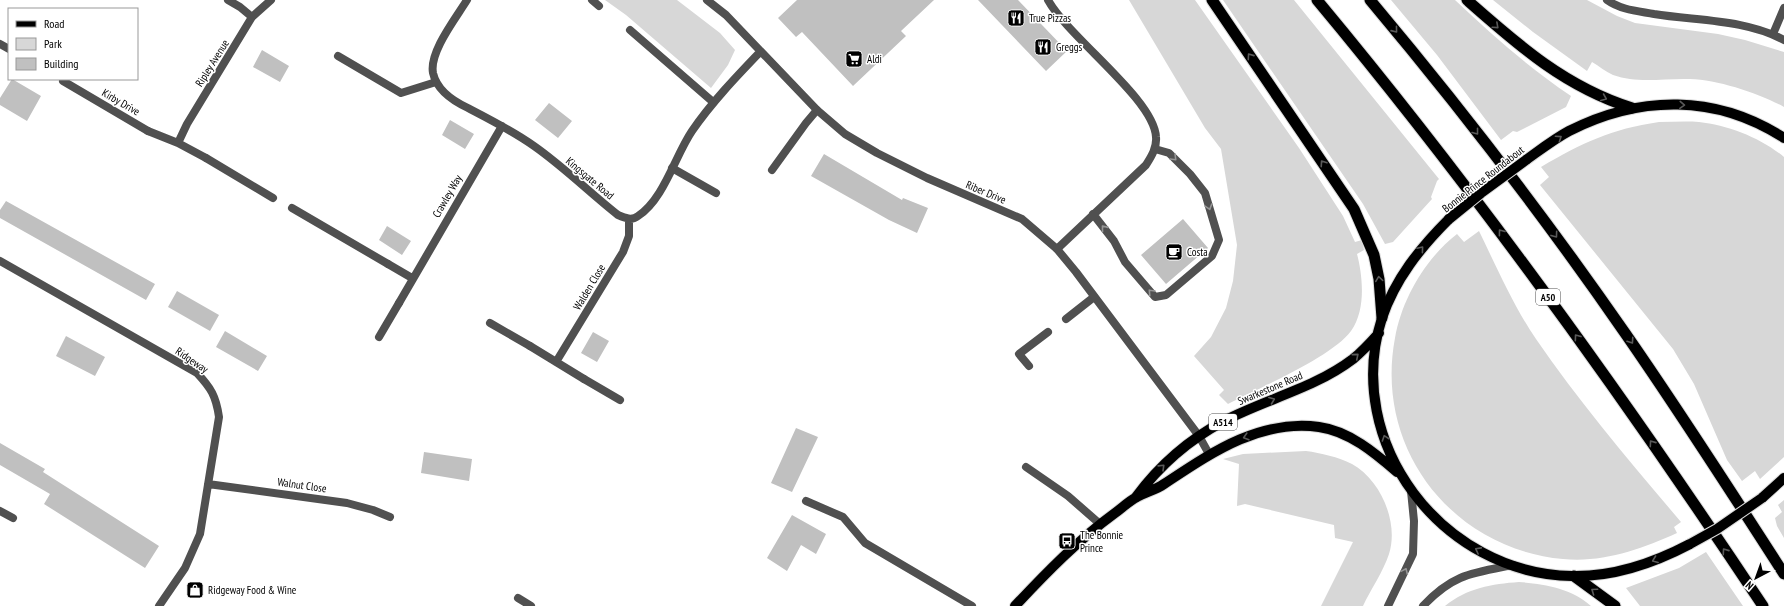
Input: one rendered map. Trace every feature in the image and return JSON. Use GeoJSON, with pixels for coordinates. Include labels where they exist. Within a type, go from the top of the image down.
{"type":"FeatureCollection","features":[{"type":"Feature","properties":{"kind":"highway"},"geometry":{"type":"LineString","coordinates":[[1212,0],[1354,209],[1374,255],[1379,279],[1382,318]]}},
{"type":"Feature","properties":{"kind":"highway","name":"A50"},"geometry":{"type":"LineString","coordinates":[[1317,0],[1431,141],[1519,256],[1596,362],[1763,606]]}},
{"type":"Feature","properties":{"kind":"highway"},"geometry":{"type":"LineString","coordinates":[[1370,0],[1477,133],[1546,224],[1625,333],[1784,574]]}},
{"type":"Feature","properties":{"kind":"highway"},"geometry":{"type":"LineString","coordinates":[[1467,0],[1508,36],[1553,70],[1583,89],[1607,100],[1632,108]]}},
{"type":"Feature","properties":{"kind":"highway"},"geometry":{"type":"LineString","coordinates":[[1574,576],[1615,606]]}},
{"type":"Feature","properties":{"kind":"main road","name":"Bonnie Prince Roundabout"},"geometry":{"type":"LineString","coordinates":[[1784,138],[1772,130],[1741,116],[1718,109],[1697,105],[1668,104],[1632,108],[1596,119],[1568,132],[1481,193],[1449,219],[1418,252],[1402,275],[1382,318],[1374,359],[1374,381],[1377,405],[1384,435],[1400,474],[1411,491],[1426,509],[1453,533],[1471,546],[1513,565],[1560,576],[1607,574],[1640,566],[1670,554],[1717,529],[1762,498],[1784,478]]}},
{"type":"Feature","properties":{"kind":"main road","name":"Swarkestone Road"},"geometry":{"type":"LineString","coordinates":[[1015,606],[1056,564],[1100,524],[1136,497],[1159,470],[1199,436],[1249,409],[1329,374],[1352,359],[1379,333]]}},
{"type":"Feature","properties":{"kind":"main road","name":"Swarkestone Road"},"geometry":{"type":"LineString","coordinates":[[1136,497],[1157,489],[1210,454],[1240,438],[1277,428],[1291,426],[1321,427],[1358,442],[1374,452],[1400,474]]}},
{"type":"Feature","properties":{"kind":"street"},"geometry":{"type":"LineString","coordinates":[[228,0],[240,7],[252,17]]}},
{"type":"Feature","properties":{"kind":"street","name":"Ripley Avenue"},"geometry":{"type":"LineString","coordinates":[[178,143],[187,124],[252,17],[271,0]]}},
{"type":"Feature","properties":{"kind":"street"},"geometry":{"type":"LineString","coordinates":[[338,56],[400,93],[436,82],[433,73],[433,62],[440,44],[467,0]]}},
{"type":"Feature","properties":{"kind":"street"},"geometry":{"type":"LineString","coordinates":[[592,0],[599,6]]}},
{"type":"Feature","properties":{"kind":"street","name":"Riber Drive"},"geometry":{"type":"LineString","coordinates":[[707,0],[726,15],[817,110],[845,134],[877,153],[927,178],[1022,219],[1057,249],[1199,436],[1210,454]]}},
{"type":"Feature","properties":{"kind":"street"},"geometry":{"type":"LineString","coordinates":[[1048,0],[1063,21],[1140,104],[1155,130],[1156,139],[1155,148],[1146,165],[1057,249]]}},
{"type":"Feature","properties":{"kind":"street"},"geometry":{"type":"LineString","coordinates":[[1607,0],[1626,9],[1721,22],[1773,34],[1784,40]]}},
{"type":"Feature","properties":{"kind":"street"},"geometry":{"type":"LineString","coordinates":[[1773,34],[1784,8]]}},
{"type":"Feature","properties":{"kind":"street"},"geometry":{"type":"LineString","coordinates":[[630,30],[713,102]]}},
{"type":"Feature","properties":{"kind":"street"},"geometry":{"type":"LineString","coordinates":[[629,219],[638,217],[648,208],[661,188],[691,132],[713,102],[760,52]]}},
{"type":"Feature","properties":{"kind":"street","name":"Kirby Drive"},"geometry":{"type":"LineString","coordinates":[[63,81],[148,130],[178,143]]}},
{"type":"Feature","properties":{"kind":"street","name":"Kingsgate Road"},"geometry":{"type":"LineString","coordinates":[[436,82],[448,97],[455,102],[502,126],[536,147],[618,215],[629,219]]}},
{"type":"Feature","properties":{"kind":"street"},"geometry":{"type":"LineString","coordinates":[[772,170],[806,122],[817,110]]}},
{"type":"Feature","properties":{"kind":"street","name":"Crawley Way"},"geometry":{"type":"LineString","coordinates":[[379,337],[412,278],[502,126]]}},
{"type":"Feature","properties":{"kind":"street"},"geometry":{"type":"LineString","coordinates":[[178,143],[273,198]]}},
{"type":"Feature","properties":{"kind":"street"},"geometry":{"type":"LineString","coordinates":[[1093,214],[1114,242],[1125,262],[1155,297],[1166,295],[1212,256],[1219,240],[1205,193],[1190,174],[1169,153],[1155,148]]}},
{"type":"Feature","properties":{"kind":"street"},"geometry":{"type":"LineString","coordinates":[[672,168],[716,193]]}},
{"type":"Feature","properties":{"kind":"street"},"geometry":{"type":"LineString","coordinates":[[292,208],[412,278]]}},
{"type":"Feature","properties":{"kind":"street","name":"Walden Close"},"geometry":{"type":"LineString","coordinates":[[556,362],[623,252],[629,236],[629,219]]}},
{"type":"Feature","properties":{"kind":"street","name":"Ridgeway"},"geometry":{"type":"LineString","coordinates":[[0,261],[197,373],[209,386],[217,402],[219,417],[200,534],[185,568],[159,606]]}},
{"type":"Feature","properties":{"kind":"street"},"geometry":{"type":"LineString","coordinates":[[1066,319],[1094,296]]}},
{"type":"Feature","properties":{"kind":"street"},"geometry":{"type":"LineString","coordinates":[[490,323],[620,400]]}},
{"type":"Feature","properties":{"kind":"street"},"geometry":{"type":"LineString","coordinates":[[1029,366],[1019,354],[1048,332]]}},
{"type":"Feature","properties":{"kind":"street"},"geometry":{"type":"LineString","coordinates":[[1026,467],[1068,496],[1100,524]]}},
{"type":"Feature","properties":{"kind":"street","name":"Walnut Close"},"geometry":{"type":"LineString","coordinates":[[208,484],[347,503],[373,510],[390,517]]}},
{"type":"Feature","properties":{"kind":"street"},"geometry":{"type":"LineString","coordinates":[[1388,606],[1413,554],[1414,521],[1411,491]]}},
{"type":"Feature","properties":{"kind":"street"},"geometry":{"type":"LineString","coordinates":[[806,501],[843,517],[865,543],[972,606]]}},
{"type":"Feature","properties":{"kind":"street"},"geometry":{"type":"LineString","coordinates":[[0,511],[13,518]]}},
{"type":"Feature","properties":{"kind":"street"},"geometry":{"type":"LineString","coordinates":[[1423,606],[1444,586],[1462,576],[1513,565]]}},
{"type":"Feature","properties":{"kind":"street"},"geometry":{"type":"LineString","coordinates":[[518,598],[530,606]]}},
{"type":"Feature","properties":{"kind":"green space"},"geometry":{"type":"Polygon","coordinates":[[[605,0],[677,0],[720,33],[735,50],[728,65],[711,88],[626,15],[605,0]]]}},
{"type":"Feature","properties":{"kind":"green space"},"geometry":{"type":"Polygon","coordinates":[[[1129,0],[1195,0],[1299,148],[1343,216],[1355,242],[1362,240],[1364,250],[1357,254],[1362,283],[1361,303],[1356,323],[1351,331],[1342,341],[1312,361],[1276,381],[1228,404],[1219,395],[1224,390],[1194,356],[1211,337],[1226,308],[1233,281],[1237,245],[1221,149],[1205,128],[1129,0]]]}},
{"type":"Feature","properties":{"kind":"green space"},"geometry":{"type":"Polygon","coordinates":[[[1223,0],[1294,0],[1439,179],[1431,197],[1432,199],[1393,242],[1385,244],[1363,204],[1223,0]]]}},
{"type":"Feature","properties":{"kind":"green space"},"geometry":{"type":"Polygon","coordinates":[[[1391,0],[1455,0],[1511,51],[1571,96],[1566,107],[1517,132],[1513,131],[1501,140],[1437,55],[1391,0]]]}},
{"type":"Feature","properties":{"kind":"green space"},"geometry":{"type":"Polygon","coordinates":[[[1493,0],[1587,0],[1617,16],[1635,23],[1718,34],[1745,40],[1784,52],[1784,107],[1751,92],[1713,82],[1690,79],[1641,80],[1622,78],[1613,75],[1592,62],[1587,71],[1533,32],[1493,0]]]}},
{"type":"Feature","properties":{"kind":"green space"},"geometry":{"type":"Polygon","coordinates":[[[1659,122],[1699,122],[1733,129],[1755,138],[1784,157],[1784,457],[1760,479],[1755,471],[1742,481],[1727,460],[1694,384],[1673,349],[1540,185],[1549,177],[1541,167],[1570,151],[1611,133],[1659,122]]]}},
{"type":"Feature","properties":{"kind":"green space"},"geometry":{"type":"Polygon","coordinates":[[[1479,231],[1528,327],[1588,409],[1681,522],[1674,527],[1677,533],[1622,554],[1593,559],[1563,559],[1523,551],[1487,536],[1456,514],[1430,486],[1410,454],[1397,418],[1392,379],[1395,338],[1398,323],[1409,295],[1425,268],[1435,255],[1457,234],[1464,242],[1479,231]]]}},
{"type":"Feature","properties":{"kind":"green space"},"geometry":{"type":"Polygon","coordinates":[[[1306,451],[1341,459],[1352,464],[1371,480],[1385,503],[1392,529],[1389,554],[1384,567],[1363,606],[1321,606],[1353,542],[1335,538],[1334,525],[1245,504],[1237,506],[1239,464],[1223,459],[1243,454],[1306,451]]]}},
{"type":"Feature","properties":{"kind":"green space"},"geometry":{"type":"Polygon","coordinates":[[[1784,500],[1784,538],[1777,526],[1775,518],[1782,512],[1778,505],[1784,500]]]}},
{"type":"Feature","properties":{"kind":"green space"},"geometry":{"type":"Polygon","coordinates":[[[1706,552],[1743,606],[1640,606],[1626,588],[1679,568],[1706,552]]]}},
{"type":"Feature","properties":{"kind":"green space"},"geometry":{"type":"Polygon","coordinates":[[[1519,582],[1538,584],[1566,591],[1575,595],[1591,606],[1445,606],[1462,595],[1480,588],[1519,582]]]}},
{"type":"Feature","properties":{"kind":"building","name":"Aldi"},"geometry":{"type":"Polygon","coordinates":[[[797,0],[934,0],[901,31],[906,36],[853,86],[802,32],[796,37],[778,18],[797,0]]]}},
{"type":"Feature","properties":{"kind":"building"},"geometry":{"type":"Polygon","coordinates":[[[978,0],[1018,0],[1067,51],[1046,71],[978,0]]]}},
{"type":"Feature","properties":{"kind":"building"},"geometry":{"type":"Polygon","coordinates":[[[262,50],[289,66],[280,82],[253,67],[262,50]]]}},
{"type":"Feature","properties":{"kind":"building"},"geometry":{"type":"Polygon","coordinates":[[[11,80],[41,96],[27,121],[0,105],[0,98],[11,80]]]}},
{"type":"Feature","properties":{"kind":"building"},"geometry":{"type":"Polygon","coordinates":[[[549,103],[572,121],[558,138],[535,120],[549,103]]]}},
{"type":"Feature","properties":{"kind":"building"},"geometry":{"type":"Polygon","coordinates":[[[450,120],[474,134],[465,149],[442,135],[450,120]]]}},
{"type":"Feature","properties":{"kind":"building"},"geometry":{"type":"Polygon","coordinates":[[[824,154],[902,200],[903,198],[928,208],[917,233],[889,220],[811,176],[824,154]]]}},
{"type":"Feature","properties":{"kind":"building"},"geometry":{"type":"Polygon","coordinates":[[[6,201],[155,284],[146,300],[0,218],[0,210],[6,201]]]}},
{"type":"Feature","properties":{"kind":"building","name":"Costa"},"geometry":{"type":"Polygon","coordinates":[[[1183,219],[1208,248],[1166,284],[1141,255],[1183,219]]]}},
{"type":"Feature","properties":{"kind":"building"},"geometry":{"type":"Polygon","coordinates":[[[387,226],[411,241],[402,255],[379,240],[387,226]]]}},
{"type":"Feature","properties":{"kind":"building"},"geometry":{"type":"Polygon","coordinates":[[[177,291],[219,315],[210,331],[168,307],[177,291]]]}},
{"type":"Feature","properties":{"kind":"building"},"geometry":{"type":"Polygon","coordinates":[[[225,331],[267,356],[258,371],[216,347],[225,331]]]}},
{"type":"Feature","properties":{"kind":"building"},"geometry":{"type":"Polygon","coordinates":[[[593,332],[609,341],[597,362],[581,353],[593,332]]]}},
{"type":"Feature","properties":{"kind":"building"},"geometry":{"type":"Polygon","coordinates":[[[66,336],[105,357],[95,376],[56,356],[66,336]]]}},
{"type":"Feature","properties":{"kind":"building"},"geometry":{"type":"Polygon","coordinates":[[[796,428],[818,437],[792,492],[771,483],[796,428]]]}},
{"type":"Feature","properties":{"kind":"building"},"geometry":{"type":"Polygon","coordinates":[[[0,443],[45,469],[43,472],[159,546],[145,568],[44,504],[50,494],[0,465],[0,443]]]}},
{"type":"Feature","properties":{"kind":"building"},"geometry":{"type":"Polygon","coordinates":[[[424,452],[472,459],[469,481],[421,473],[424,452]]]}},
{"type":"Feature","properties":{"kind":"building"},"geometry":{"type":"Polygon","coordinates":[[[792,515],[826,534],[816,554],[801,545],[787,571],[767,558],[792,515]]]}},
{"type":"Feature","properties":{"kind":"place","name":"True Pizzas"},"geometry":{"type":"Point","coordinates":[1016,18]}},
{"type":"Feature","properties":{"kind":"place","name":"Greggs"},"geometry":{"type":"Point","coordinates":[1043,47]}},
{"type":"Feature","properties":{"kind":"place","name":"Aldi"},"geometry":{"type":"Point","coordinates":[854,59]}},
{"type":"Feature","properties":{"kind":"place","name":"Costa"},"geometry":{"type":"Point","coordinates":[1174,252]}},
{"type":"Feature","properties":{"kind":"place","name":"The Bonnie Prince"},"geometry":{"type":"Point","coordinates":[1067,541]}},
{"type":"Feature","properties":{"kind":"place","name":"Ridgeway Food & Wine"},"geometry":{"type":"Point","coordinates":[195,590]}}]}
